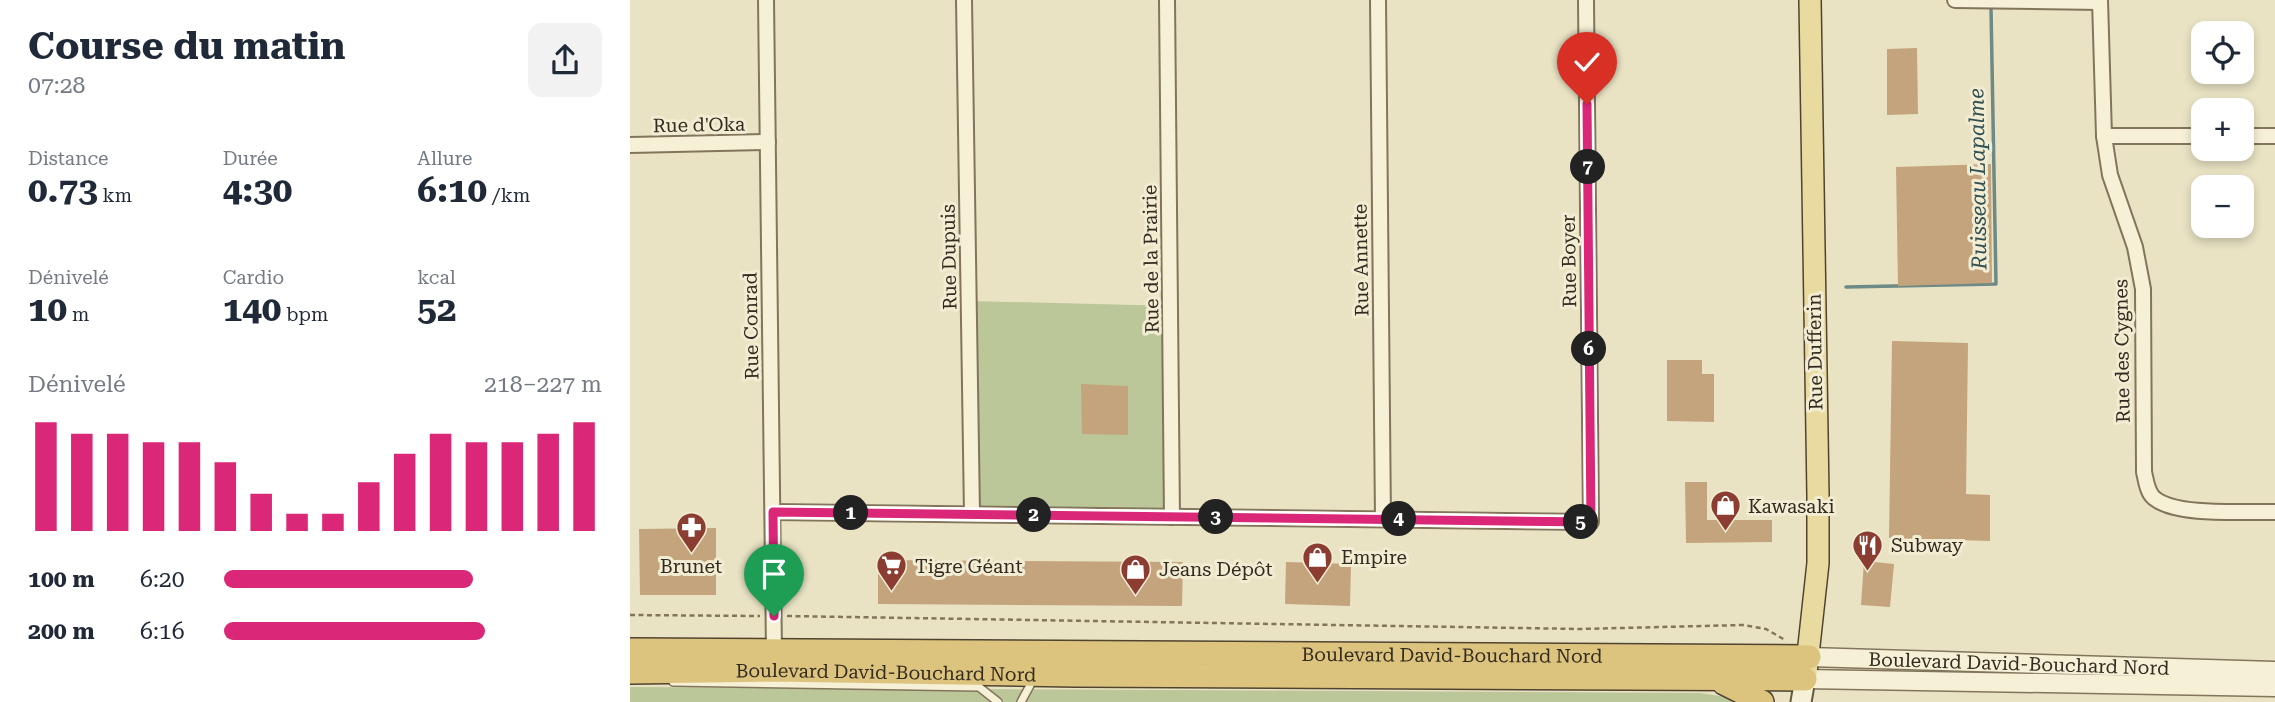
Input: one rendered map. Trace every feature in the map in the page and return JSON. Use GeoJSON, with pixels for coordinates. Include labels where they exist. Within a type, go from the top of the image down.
{"type":"FeatureCollection","features":[{"type":"Feature","properties":{"kind":"highway","name":"Boulevard David-Bouchard Nord"},"geometry":{"type":"LineString","coordinates":[[630,650],[1450,655],[1807,668]]}},
{"type":"Feature","properties":{"kind":"highway","name":"Boulevard David-Bouchard Nord"},"geometry":{"type":"LineString","coordinates":[[630,672],[1048,669],[1701,678],[1807,668]]}},
{"type":"Feature","properties":{"kind":"highway"},"geometry":{"type":"LineString","coordinates":[[1701,678],[1734,685],[1762,702]]}},
{"type":"Feature","properties":{"kind":"main road","name":"Rue Dufferin"},"geometry":{"type":"LineString","coordinates":[[1801,702],[1807,668],[1818,521],[1810,0]]}},
{"type":"Feature","properties":{"kind":"street","name":"Rue Conrad"},"geometry":{"type":"LineString","coordinates":[[766,0],[775,652]]}},
{"type":"Feature","properties":{"kind":"street","name":"Rue Dupuis"},"geometry":{"type":"LineString","coordinates":[[964,0],[972,514]]}},
{"type":"Feature","properties":{"kind":"street","name":"Rue de la Prairie"},"geometry":{"type":"LineString","coordinates":[[1167,0],[1172,517]]}},
{"type":"Feature","properties":{"kind":"street","name":"Rue Annette"},"geometry":{"type":"LineString","coordinates":[[1378,0],[1383,519]]}},
{"type":"Feature","properties":{"kind":"street","name":"Rue Boyer"},"geometry":{"type":"LineString","coordinates":[[1383,519],[1591,522],[1586,0]]}},
{"type":"Feature","properties":{"kind":"street"},"geometry":{"type":"LineString","coordinates":[[1955,0],[2100,1]]}},
{"type":"Feature","properties":{"kind":"street","name":"Rue des Cygnes"},"geometry":{"type":"LineString","coordinates":[[2100,1],[2104,136],[2110,175],[2135,247],[2143,289],[2144,472],[2147,487],[2154,498],[2172,505],[2198,510],[2275,512]]}},
{"type":"Feature","properties":{"kind":"street"},"geometry":{"type":"LineString","coordinates":[[2104,136],[2191,136]]}},
{"type":"Feature","properties":{"kind":"street"},"geometry":{"type":"LineString","coordinates":[[2254,136],[2275,136]]}},
{"type":"Feature","properties":{"kind":"street","name":"Rue d'Oka"},"geometry":{"type":"LineString","coordinates":[[630,145],[768,142]]}},
{"type":"Feature","properties":{"kind":"street"},"geometry":{"type":"LineString","coordinates":[[773,512],[1383,519]]}},
{"type":"Feature","properties":{"kind":"street","name":"Boulevard David-Bouchard Nord"},"geometry":{"type":"LineString","coordinates":[[1807,668],[2275,671]]}},
{"type":"Feature","properties":{"kind":"street","name":"Boulevard David-Bouchard Nord"},"geometry":{"type":"LineString","coordinates":[[1807,668],[2275,687]]}},
{"type":"Feature","properties":{"kind":"lane"},"geometry":{"type":"LineString","coordinates":[[1340,664],[1450,655]]}},
{"type":"Feature","properties":{"kind":"lane"},"geometry":{"type":"LineString","coordinates":[[1021,702],[1029,685],[1048,669]]}},
{"type":"Feature","properties":{"kind":"lane"},"geometry":{"type":"LineString","coordinates":[[630,678],[694,683],[954,685],[979,687],[998,702]]}},
{"type":"Feature","properties":{"kind":"path"},"geometry":{"type":"LineString","coordinates":[[630,615],[1580,629],[1743,625],[1766,629],[1807,668]]}},
{"type":"Feature","properties":{"kind":"green space"},"geometry":{"type":"Polygon","coordinates":[[[970,301],[1176,306],[1180,512],[971,506],[970,301]]]}},
{"type":"Feature","properties":{"kind":"green space"},"geometry":{"type":"Polygon","coordinates":[[[630,687],[1700,693],[1734,698],[1739,702],[630,702],[630,687]]]}},
{"type":"Feature","properties":{"kind":"building"},"geometry":{"type":"Polygon","coordinates":[[[1917,48],[1918,114],[1887,115],[1887,49],[1917,48]]]}},
{"type":"Feature","properties":{"kind":"building"},"geometry":{"type":"Polygon","coordinates":[[[1991,164],[1992,283],[1898,286],[1896,167],[1991,164]]]}},
{"type":"Feature","properties":{"kind":"building"},"geometry":{"type":"Polygon","coordinates":[[[1892,341],[1968,343],[1966,494],[1990,495],[1990,541],[1889,538],[1892,341]]]}},
{"type":"Feature","properties":{"kind":"building"},"geometry":{"type":"Polygon","coordinates":[[[1667,360],[1702,360],[1702,374],[1714,374],[1714,422],[1667,421],[1667,360]]]}},
{"type":"Feature","properties":{"kind":"building"},"geometry":{"type":"Polygon","coordinates":[[[1081,384],[1128,386],[1128,435],[1082,434],[1081,384]]]}},
{"type":"Feature","properties":{"kind":"building"},"geometry":{"type":"Polygon","coordinates":[[[1685,482],[1707,482],[1707,520],[1772,520],[1772,542],[1686,543],[1685,482]]]}},
{"type":"Feature","properties":{"kind":"building"},"geometry":{"type":"Polygon","coordinates":[[[716,528],[716,595],[640,595],[639,529],[716,528]]]}},
{"type":"Feature","properties":{"kind":"building"},"geometry":{"type":"Polygon","coordinates":[[[878,560],[1183,562],[1182,606],[878,604],[878,560]]]}},
{"type":"Feature","properties":{"kind":"building"},"geometry":{"type":"Polygon","coordinates":[[[1864,561],[1894,564],[1890,607],[1861,605],[1864,561]]]}},
{"type":"Feature","properties":{"kind":"building","name":"Empire"},"geometry":{"type":"Polygon","coordinates":[[[1286,562],[1351,564],[1350,606],[1285,604],[1286,562]]]}},
{"type":"Feature","properties":{"kind":"waterway","name":"Ruisseau Lapalme"},"geometry":{"type":"LineString","coordinates":[[1846,287],[1996,284],[1991,8]]}},
{"type":"Feature","properties":{"kind":"place","name":"Kawasaki"},"geometry":{"type":"Point","coordinates":[1725,533]}},
{"type":"Feature","properties":{"kind":"place","name":"Brunet"},"geometry":{"type":"Point","coordinates":[691,554]}},
{"type":"Feature","properties":{"kind":"place","name":"Subway"},"geometry":{"type":"Point","coordinates":[1868,572]}},
{"type":"Feature","properties":{"kind":"place","name":"Empire"},"geometry":{"type":"Point","coordinates":[1318,584]}},
{"type":"Feature","properties":{"kind":"place","name":"Tigre Géant"},"geometry":{"type":"Point","coordinates":[892,593]}},
{"type":"Feature","properties":{"kind":"place","name":"Jeans Dépôt"},"geometry":{"type":"Point","coordinates":[1136,596]}},
{"type":"Feature","properties":{"kind":"route"},"geometry":{"type":"LineString","coordinates":[[774,616],[773,512],[1591,522],[1587,104]]}}]}
